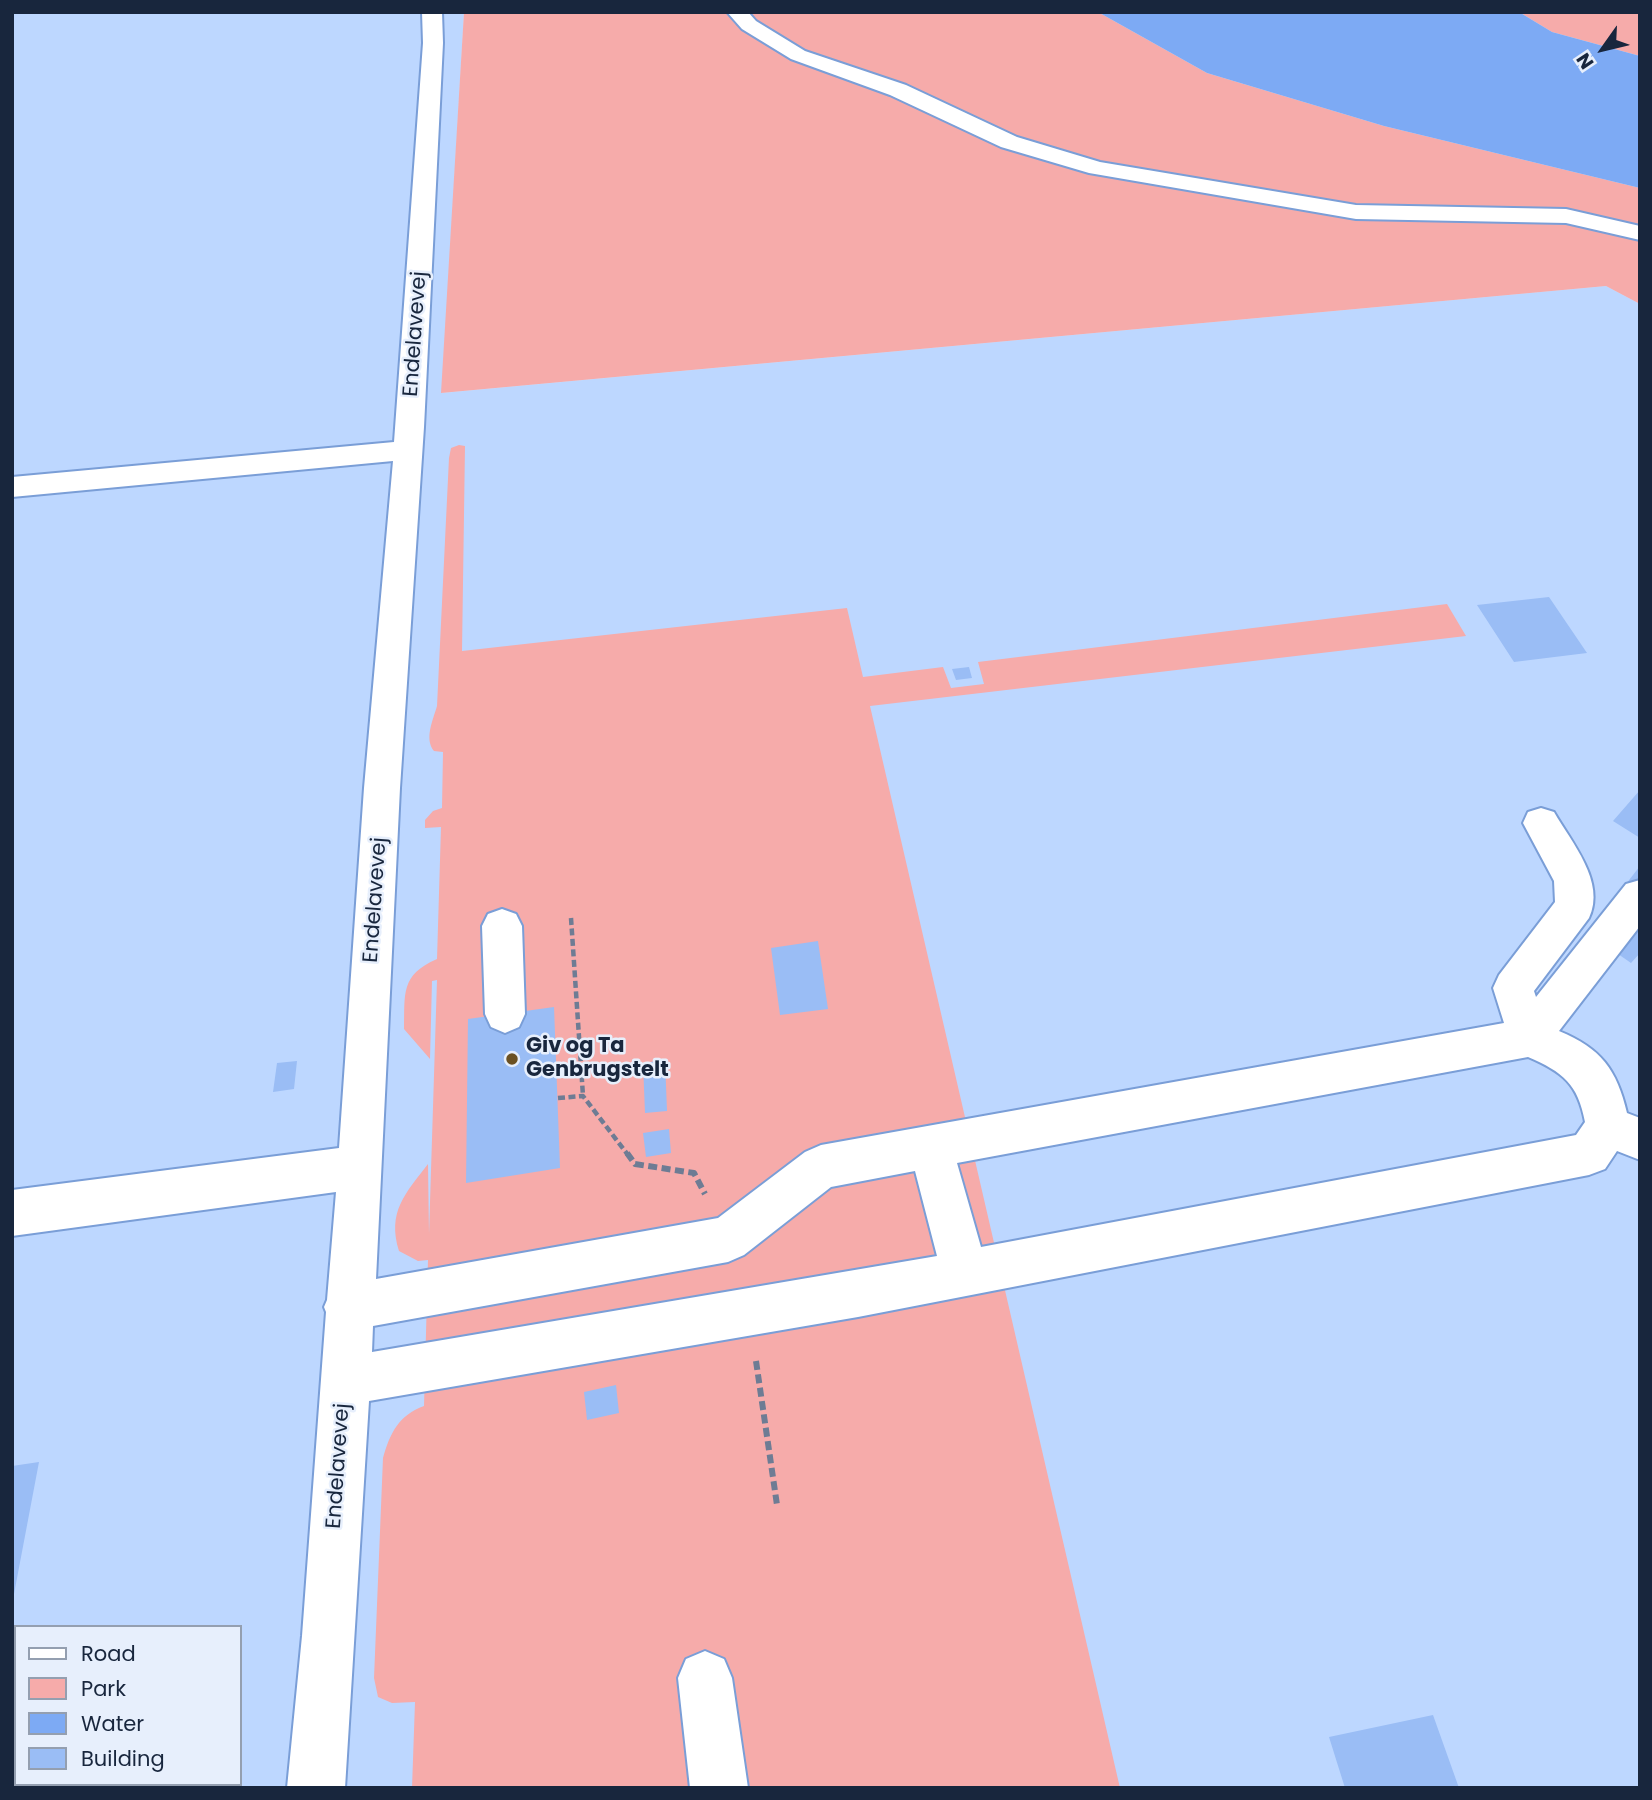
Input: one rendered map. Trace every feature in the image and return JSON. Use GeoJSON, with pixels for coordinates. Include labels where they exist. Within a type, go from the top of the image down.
{"type":"FeatureCollection","features":[{"type":"Feature","properties":{"kind":"street","name":"Endelavevej"},"geometry":{"type":"LineString","coordinates":[[316,1788],[329,1636],[382,788],[414,357],[433,43],[432,12]]}},
{"type":"Feature","properties":{"kind":"street"},"geometry":{"type":"LineString","coordinates":[[737,12],[749,25],[799,55],[898,90],[1009,142],[1097,168],[1356,212],[1566,216],[1640,233]]}},
{"type":"Feature","properties":{"kind":"street"},"geometry":{"type":"LineString","coordinates":[[12,487],[407,450]]}},
{"type":"Feature","properties":{"kind":"street"},"geometry":{"type":"LineString","coordinates":[[1529,1038],[1513,988],[1575,906],[1573,879],[1541,824]]}},
{"type":"Feature","properties":{"kind":"street"},"geometry":{"type":"LineString","coordinates":[[1529,1038],[1640,895]]}},
{"type":"Feature","properties":{"kind":"street"},"geometry":{"type":"LineString","coordinates":[[502,926],[505,1014]]}},
{"type":"Feature","properties":{"kind":"street"},"geometry":{"type":"LineString","coordinates":[[345,1381],[858,1294],[1589,1154],[1624,1133],[1600,1088],[1570,1055],[1529,1038],[821,1167],[728,1239],[348,1307]]}},
{"type":"Feature","properties":{"kind":"street"},"geometry":{"type":"LineString","coordinates":[[931,1148],[965,1273]]}},
{"type":"Feature","properties":{"kind":"street"},"geometry":{"type":"LineString","coordinates":[[12,1213],[358,1167]]}},
{"type":"Feature","properties":{"kind":"street"},"geometry":{"type":"LineString","coordinates":[[705,1678],[719,1788]]}},
{"type":"Feature","properties":{"kind":"path"},"geometry":{"type":"LineString","coordinates":[[571,918],[583,1096]]}},
{"type":"Feature","properties":{"kind":"shaded area"},"geometry":{"type":"Polygon","coordinates":[[[12,12],[464,12],[442,393],[1606,286],[1640,304],[1640,1788],[12,1788],[12,12]]]}},
{"type":"Feature","properties":{"kind":"green space"},"geometry":{"type":"Polygon","coordinates":[[[464,12],[1098,12],[1207,73],[1384,126],[1640,188],[1640,304],[1606,286],[441,393],[464,12]]]}},
{"type":"Feature","properties":{"kind":"green space"},"geometry":{"type":"Polygon","coordinates":[[[1519,12],[1640,12],[1640,56],[1552,32],[1519,12]]]}},
{"type":"Feature","properties":{"kind":"green space"},"geometry":{"type":"Polygon","coordinates":[[[465,446],[462,651],[847,608],[863,677],[943,667],[951,688],[984,684],[978,662],[1447,604],[1466,636],[870,706],[1120,1788],[412,1788],[415,1702],[392,1703],[378,1697],[374,1678],[383,1458],[397,1426],[408,1414],[424,1406],[428,1260],[418,1261],[399,1251],[395,1225],[400,1204],[428,1164],[429,1234],[437,980],[432,981],[430,1059],[404,1029],[404,1006],[411,979],[425,965],[437,959],[441,827],[425,828],[425,820],[433,811],[442,808],[443,752],[434,751],[429,735],[437,706],[449,458],[451,448],[465,446]]]}},
{"type":"Feature","properties":{"kind":"water"},"geometry":{"type":"Polygon","coordinates":[[[1098,12],[1519,12],[1552,32],[1640,56],[1640,188],[1384,126],[1207,73],[1098,12]]]}},
{"type":"Feature","properties":{"kind":"building"},"geometry":{"type":"Polygon","coordinates":[[[1549,597],[1587,653],[1514,662],[1477,605],[1549,597]]]}},
{"type":"Feature","properties":{"kind":"building"},"geometry":{"type":"Polygon","coordinates":[[[969,667],[972,678],[956,680],[952,669],[969,667]]]}},
{"type":"Feature","properties":{"kind":"building"},"geometry":{"type":"Polygon","coordinates":[[[1640,790],[1640,838],[1613,821],[1640,790]]]}},
{"type":"Feature","properties":{"kind":"building"},"geometry":{"type":"Polygon","coordinates":[[[1640,866],[1640,953],[1631,963],[1588,933],[1640,866]]]}},
{"type":"Feature","properties":{"kind":"building"},"geometry":{"type":"Polygon","coordinates":[[[818,941],[828,1009],[780,1015],[771,948],[818,941]]]}},
{"type":"Feature","properties":{"kind":"building","name":"Giv og Ta Genbrugstelt"},"geometry":{"type":"Polygon","coordinates":[[[554,1007],[560,1168],[466,1183],[468,1019],[554,1007]]]}},
{"type":"Feature","properties":{"kind":"building"},"geometry":{"type":"Polygon","coordinates":[[[665,1060],[667,1111],[645,1113],[643,1063],[665,1060]]]}},
{"type":"Feature","properties":{"kind":"building"},"geometry":{"type":"Polygon","coordinates":[[[297,1061],[294,1089],[273,1092],[277,1063],[297,1061]]]}},
{"type":"Feature","properties":{"kind":"building"},"geometry":{"type":"Polygon","coordinates":[[[669,1129],[671,1153],[646,1157],[643,1133],[669,1129]]]}},
{"type":"Feature","properties":{"kind":"building"},"geometry":{"type":"Polygon","coordinates":[[[616,1385],[619,1413],[587,1420],[584,1392],[616,1385]]]}},
{"type":"Feature","properties":{"kind":"building"},"geometry":{"type":"Polygon","coordinates":[[[39,1462],[14,1594],[12,1466],[39,1462]]]}},
{"type":"Feature","properties":{"kind":"building"},"geometry":{"type":"Polygon","coordinates":[[[1433,1715],[1459,1788],[1345,1788],[1329,1737],[1433,1715]]]}},
{"type":"Feature","properties":{"kind":"place","name":"Giv og Ta Genbrugstelt"},"geometry":{"type":"Point","coordinates":[512,1059]}}]}
